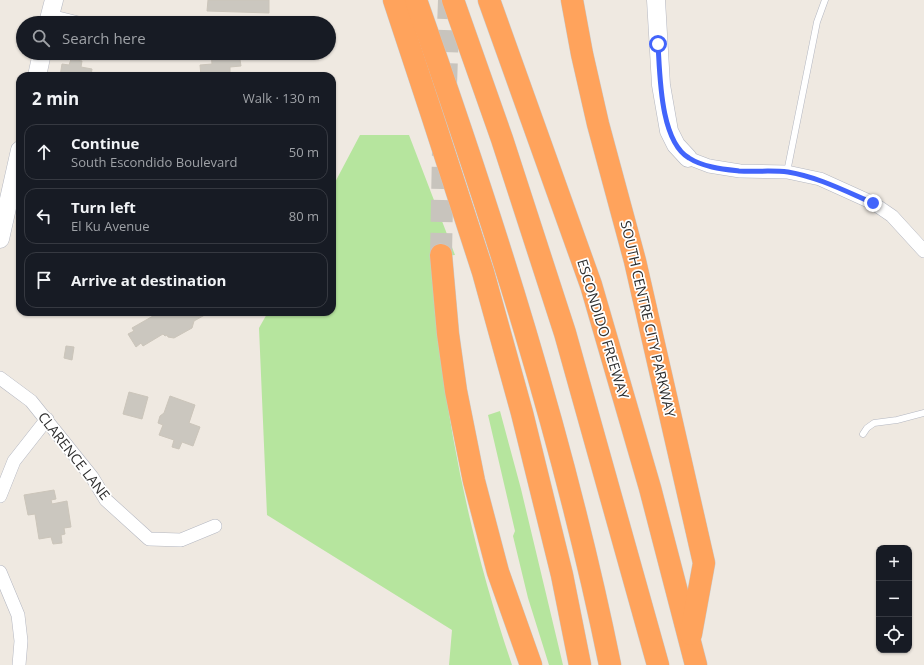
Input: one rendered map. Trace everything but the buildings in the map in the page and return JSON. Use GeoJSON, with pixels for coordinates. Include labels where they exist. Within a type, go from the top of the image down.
{"type":"FeatureCollection","features":[{"type":"Feature","properties":{"kind":"highway"},"geometry":{"type":"LineString","coordinates":[[394,0],[485,280],[522,413],[562,575],[580,665]]}},
{"type":"Feature","properties":{"kind":"highway"},"geometry":{"type":"LineString","coordinates":[[416,0],[470,156],[537,372],[566,476],[598,604],[610,665]]}},
{"type":"Feature","properties":{"kind":"highway"},"geometry":{"type":"LineString","coordinates":[[452,0],[502,139],[565,333],[658,665]]}},
{"type":"Feature","properties":{"kind":"highway","name":"ESCONDIDO FREEWAY"},"geometry":{"type":"LineString","coordinates":[[489,0],[591,285],[650,488],[696,665]]}},
{"type":"Feature","properties":{"kind":"highway","name":"SOUTH CENTRE CITY PARKWAY"},"geometry":{"type":"LineString","coordinates":[[572,0],[582,54],[598,124],[635,261],[704,562],[690,639]]}},
{"type":"Feature","properties":{"kind":"highway"},"geometry":{"type":"LineString","coordinates":[[441,255],[448,334],[456,391],[474,481],[498,572],[531,665]]}},
{"type":"Feature","properties":{"kind":"highway"},"geometry":{"type":"LineString","coordinates":[[645,620],[654,665]]}},
{"type":"Feature","properties":{"kind":"street"},"geometry":{"type":"LineString","coordinates":[[656,0],[661,85],[669,130],[676,145],[688,158],[709,166],[740,171],[787,172],[820,179],[873,203],[892,216],[924,250]]}},
{"type":"Feature","properties":{"kind":"street"},"geometry":{"type":"LineString","coordinates":[[38,72],[40,60]]}},
{"type":"Feature","properties":{"kind":"street"},"geometry":{"type":"LineString","coordinates":[[0,239],[16,168]]}},
{"type":"Feature","properties":{"kind":"street","name":"CLARENCE LANE"},"geometry":{"type":"LineString","coordinates":[[0,378],[31,400],[92,477],[106,500],[149,539],[182,540],[215,526]]}},
{"type":"Feature","properties":{"kind":"street"},"geometry":{"type":"LineString","coordinates":[[0,496],[14,461],[47,419]]}},
{"type":"Feature","properties":{"kind":"street"},"geometry":{"type":"LineString","coordinates":[[0,572],[18,615],[21,640],[19,665]]}},
{"type":"Feature","properties":{"kind":"lane"},"geometry":{"type":"LineString","coordinates":[[787,172],[817,22],[825,0]]}},
{"type":"Feature","properties":{"kind":"lane"},"geometry":{"type":"LineString","coordinates":[[51,12],[66,16]]}},
{"type":"Feature","properties":{"kind":"lane"},"geometry":{"type":"LineString","coordinates":[[863,434],[867,428],[874,423],[897,420],[924,413]]}},
{"type":"Feature","properties":{"kind":"green space"},"geometry":{"type":"Polygon","coordinates":[[[360,135],[409,135],[455,255],[432,257],[437,324],[447,403],[461,479],[479,554],[489,592],[512,665],[449,665],[452,630],[267,515],[259,328],[266,316],[336,316],[336,180],[360,135]]]}},
{"type":"Feature","properties":{"kind":"green space"},"geometry":{"type":"Polygon","coordinates":[[[500,411],[521,489],[563,665],[549,665],[528,598],[513,536],[515,531],[488,415],[500,411]]]}},
{"type":"Feature","properties":{"kind":"tunnel"},"geometry":{"type":"LineString","coordinates":[[446,85],[449,0]]}},
{"type":"Feature","properties":{"kind":"tunnel"},"geometry":{"type":"LineString","coordinates":[[441,255],[443,151]]}},
{"type":"Feature","properties":{"kind":"route"},"geometry":{"type":"LineString","coordinates":[[658,44],[661,85],[669,130],[676,145],[688,158],[709,166],[740,171],[787,172],[820,179],[873,203]]}}]}
